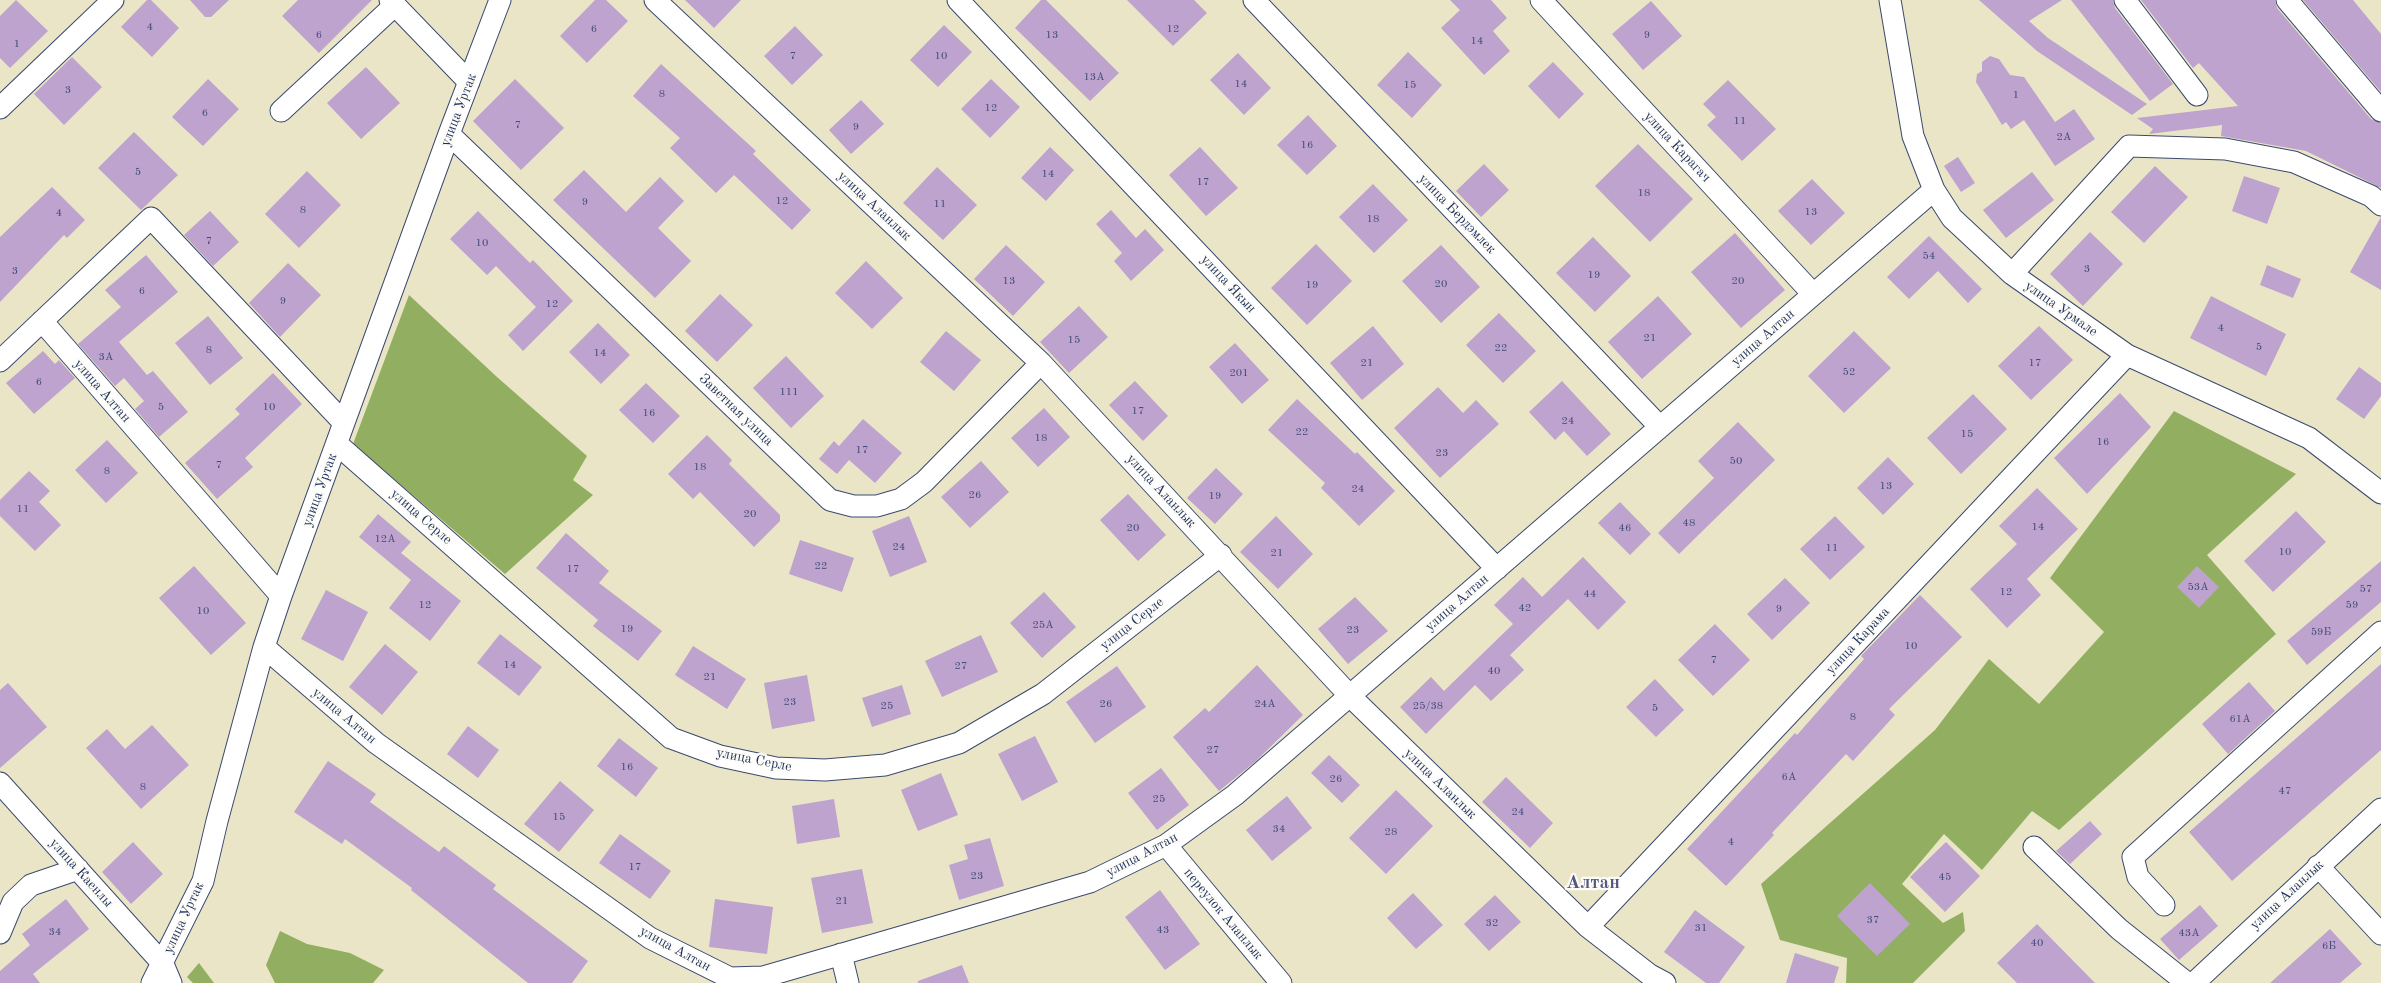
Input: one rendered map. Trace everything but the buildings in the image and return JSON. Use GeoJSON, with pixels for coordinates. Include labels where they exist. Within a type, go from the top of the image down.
{"type":"FeatureCollection","features":[{"type":"Feature","properties":{"kind":"street"},"geometry":{"type":"LineString","coordinates":[[0,108],[113,0]]}},
{"type":"Feature","properties":{"kind":"street","name":"улица Уртак"},"geometry":{"type":"LineString","coordinates":[[152,983],[167,974],[203,880],[217,820],[264,647],[281,596],[449,134],[500,0]]}},
{"type":"Feature","properties":{"kind":"street","name":"улица Аланлык"},"geometry":{"type":"LineString","coordinates":[[655,0],[1041,363],[1350,696],[1588,927],[1650,975],[1665,983]]}},
{"type":"Feature","properties":{"kind":"street","name":"улица Якын"},"geometry":{"type":"LineString","coordinates":[[958,0],[1497,569]]}},
{"type":"Feature","properties":{"kind":"street","name":"улица Бердэмлек"},"geometry":{"type":"LineString","coordinates":[[1254,0],[1660,428]]}},
{"type":"Feature","properties":{"kind":"street","name":"улица Карагач"},"geometry":{"type":"LineString","coordinates":[[1541,0],[1813,294]]}},
{"type":"Feature","properties":{"kind":"street","name":"улица Урмале"},"geometry":{"type":"LineString","coordinates":[[1890,0],[1913,136],[1934,190],[1952,218],[2012,274],[2127,354],[2309,438],[2381,493]]}},
{"type":"Feature","properties":{"kind":"street"},"geometry":{"type":"LineString","coordinates":[[2125,0],[2197,95]]}},
{"type":"Feature","properties":{"kind":"street"},"geometry":{"type":"LineString","coordinates":[[2287,0],[2381,111]]}},
{"type":"Feature","properties":{"kind":"street"},"geometry":{"type":"LineString","coordinates":[[281,110],[392,2],[469,82]]}},
{"type":"Feature","properties":{"kind":"street","name":"Заветная улица"},"geometry":{"type":"LineString","coordinates":[[449,134],[830,500],[853,506],[877,506],[901,499],[924,482],[1041,363]]}},
{"type":"Feature","properties":{"kind":"street"},"geometry":{"type":"LineString","coordinates":[[2012,274],[2129,146],[2225,149],[2294,162],[2371,196],[2381,205]]}},
{"type":"Feature","properties":{"kind":"street","name":"улица Алтан"},"geometry":{"type":"LineString","coordinates":[[264,647],[376,743],[650,938],[730,978],[763,977],[1090,882],[1166,845],[1235,795],[1934,190]]}},
{"type":"Feature","properties":{"kind":"street"},"geometry":{"type":"LineString","coordinates":[[0,361],[151,218],[344,423]]}},
{"type":"Feature","properties":{"kind":"street","name":"улица Алтан"},"geometry":{"type":"LineString","coordinates":[[42,321],[281,596]]}},
{"type":"Feature","properties":{"kind":"street","name":"улица Карама"},"geometry":{"type":"LineString","coordinates":[[1588,927],[2127,354]]}},
{"type":"Feature","properties":{"kind":"street","name":"улица Серле"},"geometry":{"type":"LineString","coordinates":[[337,444],[671,738],[720,756],[776,768],[826,770],[885,765],[959,743],[1043,694],[1220,555]]}},
{"type":"Feature","properties":{"kind":"street"},"geometry":{"type":"LineString","coordinates":[[2164,906],[2138,877],[2133,857],[2381,632]]}},
{"type":"Feature","properties":{"kind":"street","name":"улица Каенлы"},"geometry":{"type":"LineString","coordinates":[[0,782],[78,869],[167,974]]}},
{"type":"Feature","properties":{"kind":"street","name":"улица Аланлык"},"geometry":{"type":"LineString","coordinates":[[2194,983],[2381,808]]}},
{"type":"Feature","properties":{"kind":"street","name":"переулок Аланлык"},"geometry":{"type":"LineString","coordinates":[[1166,845],[1281,983]]}},
{"type":"Feature","properties":{"kind":"street"},"geometry":{"type":"LineString","coordinates":[[2034,847],[2119,929],[2187,983]]}},
{"type":"Feature","properties":{"kind":"street"},"geometry":{"type":"LineString","coordinates":[[2318,866],[2381,934]]}},
{"type":"Feature","properties":{"kind":"street"},"geometry":{"type":"LineString","coordinates":[[0,933],[13,902],[31,885],[78,869]]}},
{"type":"Feature","properties":{"kind":"street"},"geometry":{"type":"LineString","coordinates":[[841,954],[848,983]]}},
{"type":"Feature","properties":{"kind":"green space"},"geometry":{"type":"Polygon","coordinates":[[[409,295],[497,377],[587,456],[573,480],[593,495],[505,574],[353,444],[409,295]]]}},
{"type":"Feature","properties":{"kind":"green space"},"geometry":{"type":"Polygon","coordinates":[[[2174,411],[2296,474],[2207,555],[2276,634],[2059,830],[2032,811],[1982,870],[1944,834],[1902,884],[1943,923],[1963,912],[1965,931],[1913,983],[1846,983],[1847,958],[1780,940],[1761,884],[1935,730],[1989,659],[2039,704],[2104,632],[2050,578],[2174,411]]]}},
{"type":"Feature","properties":{"kind":"green space"},"geometry":{"type":"Polygon","coordinates":[[[280,931],[307,944],[350,953],[384,970],[373,983],[275,983],[266,965],[280,931]]]}},
{"type":"Feature","properties":{"kind":"green space"},"geometry":{"type":"Polygon","coordinates":[[[199,963],[214,983],[193,983],[187,977],[199,963]]]}},
{"type":"Feature","properties":{"kind":"district","name":"Алтан"},"geometry":{"type":"Point","coordinates":[1593,883]}}]}
